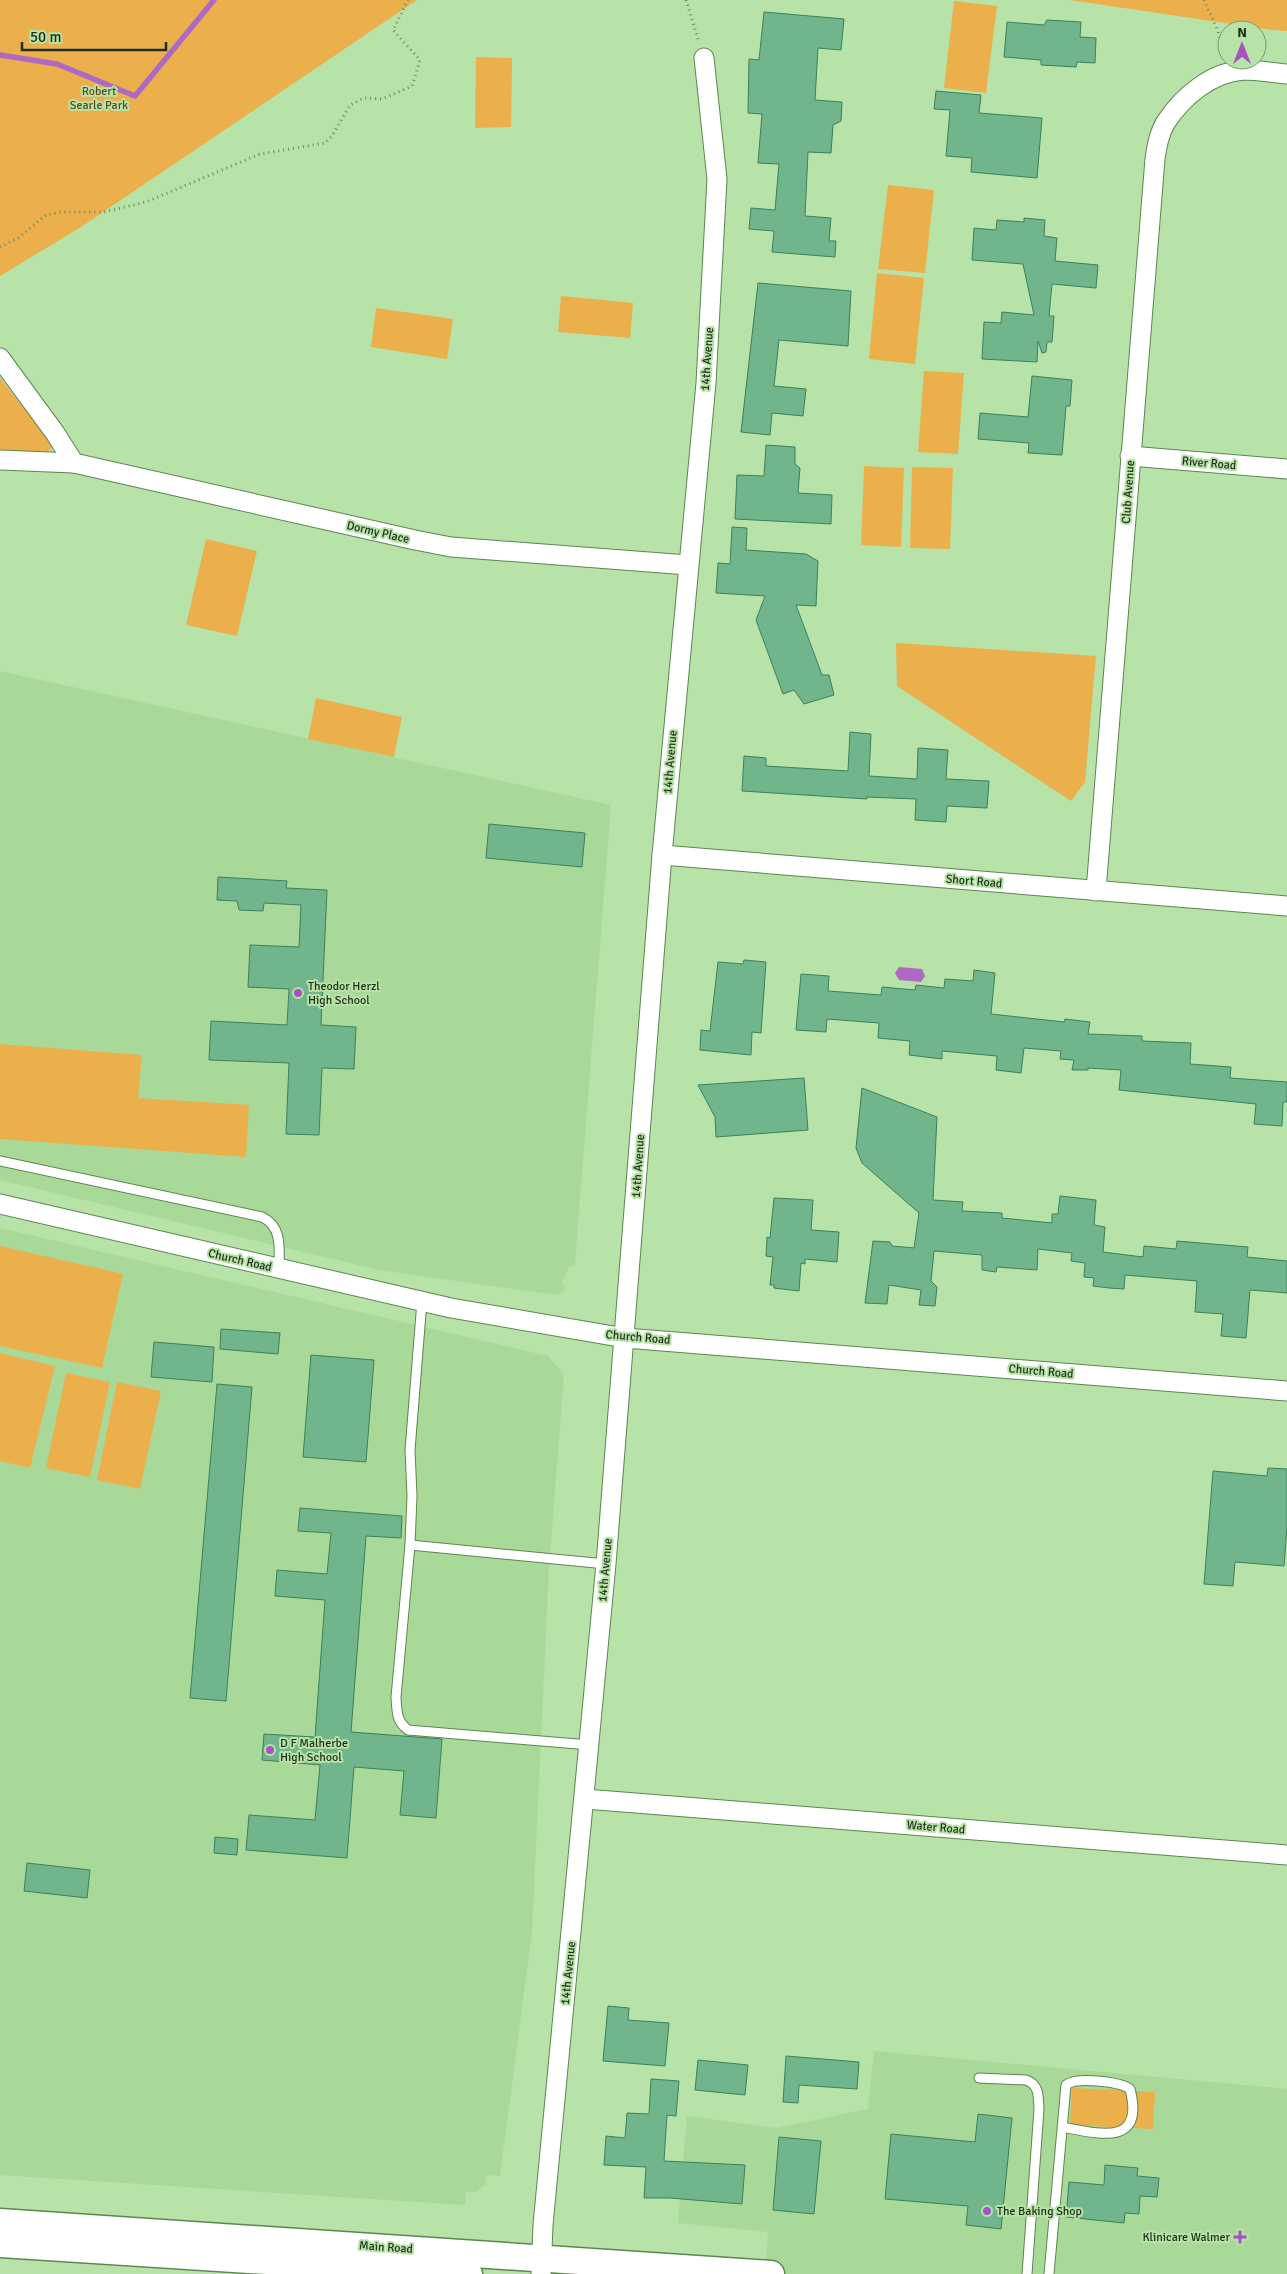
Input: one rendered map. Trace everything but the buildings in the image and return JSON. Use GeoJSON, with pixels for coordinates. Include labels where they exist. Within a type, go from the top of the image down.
{"type":"FeatureCollection","features":[{"type":"Feature","properties":{"kind":"main road","name":"Main Road"},"geometry":{"type":"LineString","coordinates":[[0,2222],[542,2265],[771,2274]]}},
{"type":"Feature","properties":{"kind":"main road","name":"Main Road"},"geometry":{"type":"LineString","coordinates":[[0,2244],[469,2274]]}},
{"type":"Feature","properties":{"kind":"street","name":"14th Avenue"},"geometry":{"type":"LineString","coordinates":[[542,2265],[626,1338],[662,855],[706,383],[717,206],[715,152],[704,58]]}},
{"type":"Feature","properties":{"kind":"street"},"geometry":{"type":"LineString","coordinates":[[1226,73],[1244,70],[1287,74]]}},
{"type":"Feature","properties":{"kind":"street","name":"Club Avenue"},"geometry":{"type":"LineString","coordinates":[[1096,891],[1155,159],[1159,138],[1166,123],[1183,102],[1200,87],[1226,73]]}},
{"type":"Feature","properties":{"kind":"street"},"geometry":{"type":"LineString","coordinates":[[0,358],[55,433],[74,463]]}},
{"type":"Feature","properties":{"kind":"street","name":"River Road"},"geometry":{"type":"LineString","coordinates":[[1130,456],[1287,470]]}},
{"type":"Feature","properties":{"kind":"street","name":"Dormy Place"},"geometry":{"type":"LineString","coordinates":[[0,460],[74,463],[415,540],[510,552],[688,565]]}},
{"type":"Feature","properties":{"kind":"street","name":"Short Road"},"geometry":{"type":"LineString","coordinates":[[662,855],[1287,906]]}},
{"type":"Feature","properties":{"kind":"street","name":"Church Road"},"geometry":{"type":"LineString","coordinates":[[0,1204],[479,1313],[626,1338],[1287,1391]]}},
{"type":"Feature","properties":{"kind":"street","name":"Water Road"},"geometry":{"type":"LineString","coordinates":[[585,1799],[1287,1856]]}},
{"type":"Feature","properties":{"kind":"lane"},"geometry":{"type":"LineString","coordinates":[[0,1161],[262,1217],[274,1225],[277,1231],[279,1269]]}},
{"type":"Feature","properties":{"kind":"lane"},"geometry":{"type":"LineString","coordinates":[[422,1300],[410,1450],[412,1496],[410,1545],[396,1697],[397,1715],[401,1725],[408,1730],[590,1745]]}},
{"type":"Feature","properties":{"kind":"lane"},"geometry":{"type":"LineString","coordinates":[[410,1545],[606,1564]]}},
{"type":"Feature","properties":{"kind":"lane"},"geometry":{"type":"LineString","coordinates":[[979,2078],[1026,2080],[1031,2082],[1037,2089],[1039,2109],[1027,2274]]}},
{"type":"Feature","properties":{"kind":"lane"},"geometry":{"type":"LineString","coordinates":[[1049,2274],[1062,2127],[1066,2085],[1071,2081],[1107,2082],[1124,2085],[1130,2089],[1130,2119],[1128,2128],[1123,2132],[1088,2132],[1062,2127]]}},
{"type":"Feature","properties":{"kind":"path"},"geometry":{"type":"LineString","coordinates":[[0,247],[18,238],[46,215],[60,212],[104,212],[146,202],[260,154],[326,143],[350,104],[364,98],[382,99],[412,86],[420,60],[393,30],[408,0]]}},
{"type":"Feature","properties":{"kind":"path"},"geometry":{"type":"LineString","coordinates":[[686,0],[704,58]]}},
{"type":"Feature","properties":{"kind":"path"},"geometry":{"type":"LineString","coordinates":[[1204,0],[1218,31],[1226,73]]}},
{"type":"Feature","properties":{"kind":"shaded area","name":"Theodor Herzl High School"},"geometry":{"type":"Polygon","coordinates":[[[0,671],[611,805],[575,1263],[569,1267],[562,1282],[565,1289],[557,1295],[379,1270],[0,1180],[0,671]]]}},
{"type":"Feature","properties":{"kind":"shaded area"},"geometry":{"type":"Polygon","coordinates":[[[899,967],[922,969],[925,976],[921,982],[899,980],[895,973],[899,967]]]}},
{"type":"Feature","properties":{"kind":"shaded area","name":"D F Malherbe High School"},"geometry":{"type":"Polygon","coordinates":[[[0,1228],[548,1356],[564,1375],[549,1567],[532,1932],[500,2176],[486,2175],[485,2184],[476,2192],[466,2192],[465,2205],[0,2175],[0,1228]]]}},
{"type":"Feature","properties":{"kind":"shaded area"},"geometry":{"type":"Polygon","coordinates":[[[874,2051],[1287,2089],[1287,2274],[765,2274],[768,2232],[678,2223],[687,2116],[776,2128],[868,2109],[874,2051]]]}},
{"type":"Feature","properties":{"kind":"green space","name":"Robert Searle Park"},"geometry":{"type":"Polygon","coordinates":[[[0,0],[417,0],[81,227],[0,276],[0,0]]]}},
{"type":"Feature","properties":{"kind":"green space"},"geometry":{"type":"Polygon","coordinates":[[[1070,0],[1287,0],[1287,31],[1267,29],[1267,20],[1217,20],[1217,22],[1070,0]]]}},
{"type":"Feature","properties":{"kind":"green space"},"geometry":{"type":"Polygon","coordinates":[[[954,1],[997,6],[986,93],[944,88],[954,1]]]}},
{"type":"Feature","properties":{"kind":"green space"},"geometry":{"type":"Polygon","coordinates":[[[476,57],[512,58],[511,127],[475,128],[476,57]]]}},
{"type":"Feature","properties":{"kind":"green space"},"geometry":{"type":"Polygon","coordinates":[[[888,185],[934,190],[925,273],[878,269],[888,185]]]}},
{"type":"Feature","properties":{"kind":"green space"},"geometry":{"type":"Polygon","coordinates":[[[877,273],[924,278],[915,364],[869,359],[877,273]]]}},
{"type":"Feature","properties":{"kind":"green space"},"geometry":{"type":"Polygon","coordinates":[[[561,296],[633,303],[630,338],[558,332],[561,296]]]}},
{"type":"Feature","properties":{"kind":"green space"},"geometry":{"type":"Polygon","coordinates":[[[376,308],[453,319],[447,359],[371,347],[376,308]]]}},
{"type":"Feature","properties":{"kind":"green space"},"geometry":{"type":"Polygon","coordinates":[[[924,371],[964,373],[958,454],[918,452],[924,371]]]}},
{"type":"Feature","properties":{"kind":"green space"},"geometry":{"type":"Polygon","coordinates":[[[0,378],[54,446],[45,454],[0,453],[0,378]]]}},
{"type":"Feature","properties":{"kind":"green space"},"geometry":{"type":"Polygon","coordinates":[[[864,466],[904,468],[901,547],[861,545],[864,466]]]}},
{"type":"Feature","properties":{"kind":"green space"},"geometry":{"type":"Polygon","coordinates":[[[912,467],[953,468],[950,549],[910,548],[912,467]]]}},
{"type":"Feature","properties":{"kind":"green space"},"geometry":{"type":"Polygon","coordinates":[[[206,539],[257,551],[237,636],[186,625],[206,539]]]}},
{"type":"Feature","properties":{"kind":"green space"},"geometry":{"type":"Polygon","coordinates":[[[896,643],[1096,656],[1085,782],[1071,801],[897,686],[896,643]]]}},
{"type":"Feature","properties":{"kind":"green space"},"geometry":{"type":"Polygon","coordinates":[[[316,698],[402,717],[394,757],[308,739],[316,698]]]}},
{"type":"Feature","properties":{"kind":"green space"},"geometry":{"type":"Polygon","coordinates":[[[0,1044],[142,1055],[138,1098],[249,1105],[246,1157],[0,1139],[0,1044]]]}},
{"type":"Feature","properties":{"kind":"green space"},"geometry":{"type":"Polygon","coordinates":[[[0,1246],[123,1274],[102,1368],[0,1346],[0,1246]]]}},
{"type":"Feature","properties":{"kind":"green space"},"geometry":{"type":"Polygon","coordinates":[[[0,1353],[55,1366],[30,1468],[0,1461],[0,1353]]]}},
{"type":"Feature","properties":{"kind":"green space"},"geometry":{"type":"Polygon","coordinates":[[[66,1373],[110,1382],[90,1477],[46,1468],[66,1373]]]}},
{"type":"Feature","properties":{"kind":"green space"},"geometry":{"type":"Polygon","coordinates":[[[117,1382],[161,1391],[140,1489],[97,1480],[117,1382]]]}},
{"type":"Feature","properties":{"kind":"green space"},"geometry":{"type":"Polygon","coordinates":[[[1072,2088],[1155,2092],[1153,2129],[1070,2125],[1072,2088]]]}},
{"type":"Feature","properties":{"kind":"waterway"},"geometry":{"type":"LineString","coordinates":[[0,55],[57,64],[135,96],[214,0]]}},
{"type":"Feature","properties":{"kind":"place","name":"Theodor Herzl High School"},"geometry":{"type":"Point","coordinates":[298,993]}},
{"type":"Feature","properties":{"kind":"place","name":"D F Malherbe High School"},"geometry":{"type":"Point","coordinates":[270,1750]}},
{"type":"Feature","properties":{"kind":"place","name":"The Baking Shop"},"geometry":{"type":"Point","coordinates":[987,2211]}},
{"type":"Feature","properties":{"kind":"place","name":"Klinicare Walmer"},"geometry":{"type":"Point","coordinates":[1240,2237]}}]}
